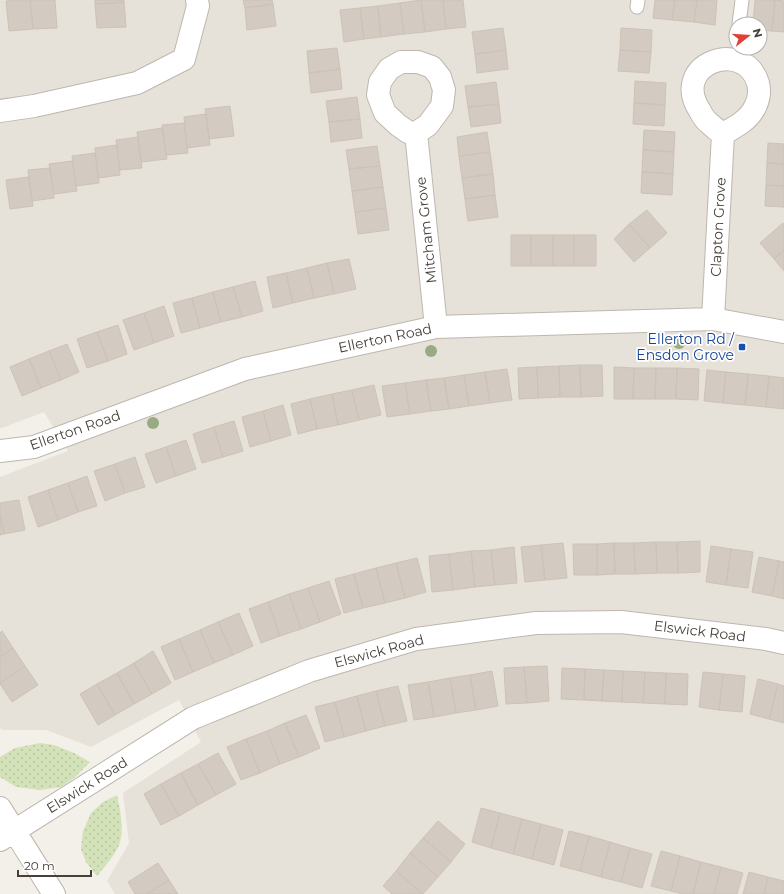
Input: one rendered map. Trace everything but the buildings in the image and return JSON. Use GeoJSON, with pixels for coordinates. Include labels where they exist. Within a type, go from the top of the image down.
{"type":"FeatureCollection","features":[{"type":"Feature","properties":{"kind":"street"},"geometry":{"type":"LineString","coordinates":[[0,111],[34,106],[137,83],[184,59],[198,6],[197,0]]}},
{"type":"Feature","properties":{"kind":"street"},"geometry":{"type":"LineString","coordinates":[[731,56],[716,60],[704,66],[694,79],[692,92],[696,105],[708,122],[723,134],[742,123],[754,111],[758,102],[759,88],[756,77],[738,56]]}},
{"type":"Feature","properties":{"kind":"street","name":"Mitcham Grove"},"geometry":{"type":"LineString","coordinates":[[416,133],[436,327]]}},
{"type":"Feature","properties":{"kind":"street","name":"Clapton Grove"},"geometry":{"type":"LineString","coordinates":[[712,319],[723,134]]}},
{"type":"Feature","properties":{"kind":"street","name":"Ellerton Road"},"geometry":{"type":"LineString","coordinates":[[0,451],[34,447],[245,369],[436,327],[712,319],[784,332]]}},
{"type":"Feature","properties":{"kind":"street","name":"Elswick Road"},"geometry":{"type":"LineString","coordinates":[[7,835],[193,718],[309,671],[416,640],[536,623],[621,622],[766,639],[784,643]]}},
{"type":"Feature","properties":{"kind":"street"},"geometry":{"type":"LineString","coordinates":[[0,808],[7,835],[54,894]]}},
{"type":"Feature","properties":{"kind":"lane"},"geometry":{"type":"LineString","coordinates":[[740,16],[742,0]]}},
{"type":"Feature","properties":{"kind":"shaded area"},"geometry":{"type":"Polygon","coordinates":[[[0,0],[784,0],[784,894],[115,894],[107,881],[129,843],[123,793],[201,742],[179,700],[91,747],[46,730],[3,730],[0,728],[0,477],[68,451],[44,412],[0,428],[0,0]]]}},
{"type":"Feature","properties":{"kind":"green space"},"geometry":{"type":"Polygon","coordinates":[[[40,743],[54,745],[74,753],[90,762],[75,777],[61,787],[40,790],[16,787],[0,777],[0,757],[15,748],[40,743]]]}},
{"type":"Feature","properties":{"kind":"green space"},"geometry":{"type":"Polygon","coordinates":[[[117,795],[122,825],[120,842],[113,856],[97,876],[86,862],[81,849],[83,831],[91,813],[103,802],[117,795]]]}},
{"type":"Feature","properties":{"kind":"place","name":"Ellerton Rd / Ensdon Grove"},"geometry":{"type":"Point","coordinates":[742,347]}}]}
